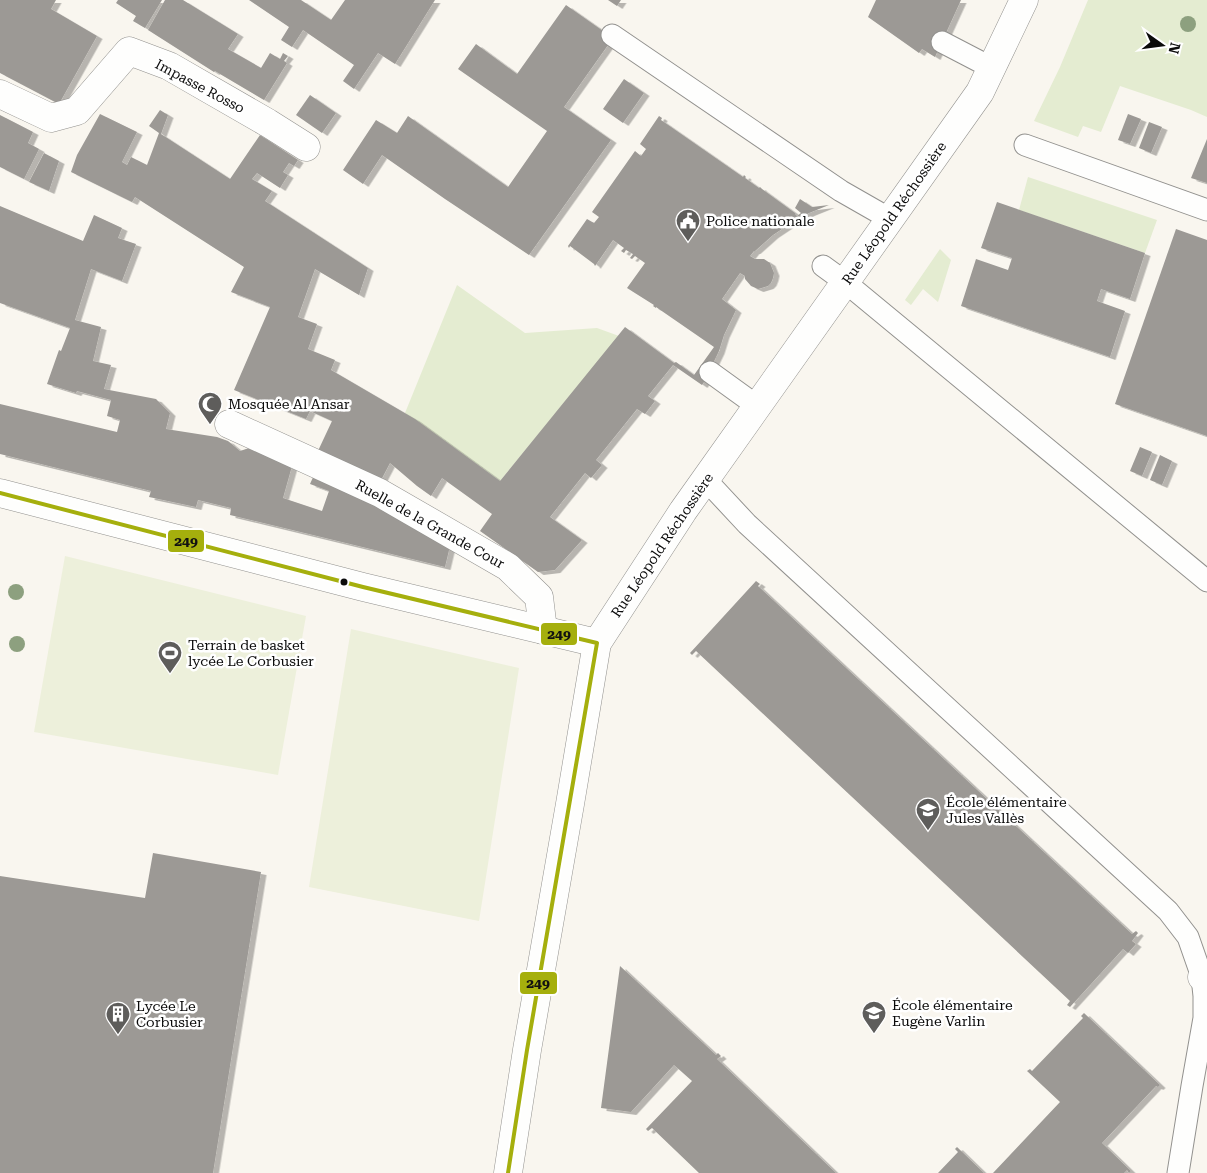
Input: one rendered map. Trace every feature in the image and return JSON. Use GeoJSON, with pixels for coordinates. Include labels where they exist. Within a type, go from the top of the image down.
{"type":"FeatureCollection","features":[{"type":"Feature","properties":{"kind":"street","name":"Rue Léopold Réchossière"},"geometry":{"type":"LineString","coordinates":[[508,1173],[527,1050],[597,643],[683,511],[980,92],[1024,0]]}},
{"type":"Feature","properties":{"kind":"street","name":"Impasse Rosso"},"geometry":{"type":"LineString","coordinates":[[0,94],[50,118],[77,111],[129,51],[169,66],[306,147]]}},
{"type":"Feature","properties":{"kind":"street","name":"Ruelle de la Grande Cour"},"geometry":{"type":"LineString","coordinates":[[229,424],[380,493],[508,567],[539,597],[543,630]]}},
{"type":"Feature","properties":{"kind":"street"},"geometry":{"type":"LineString","coordinates":[[0,493],[363,587],[597,643]]}},
{"type":"Feature","properties":{"kind":"lane"},"geometry":{"type":"LineString","coordinates":[[612,35],[841,191],[890,219]]}},
{"type":"Feature","properties":{"kind":"lane"},"geometry":{"type":"LineString","coordinates":[[942,42],[992,68]]}},
{"type":"Feature","properties":{"kind":"lane"},"geometry":{"type":"LineString","coordinates":[[1025,145],[1207,210]]}},
{"type":"Feature","properties":{"kind":"lane"},"geometry":{"type":"LineString","coordinates":[[823,266],[845,282],[1207,581]]}},
{"type":"Feature","properties":{"kind":"lane"},"geometry":{"type":"LineString","coordinates":[[710,372],[757,406]]}},
{"type":"Feature","properties":{"kind":"lane"},"geometry":{"type":"LineString","coordinates":[[706,480],[746,524],[1168,911],[1188,937],[1205,976],[1204,1018],[1178,1173]]}},
{"type":"Feature","properties":{"kind":"green space"},"geometry":{"type":"Polygon","coordinates":[[[1088,0],[1207,0],[1207,117],[1120,86],[1101,132],[1083,126],[1078,137],[1034,121],[1060,67],[1088,0]]]}},
{"type":"Feature","properties":{"kind":"green space"},"geometry":{"type":"Polygon","coordinates":[[[1028,177],[1157,220],[1145,253],[1019,210],[1028,177]]]}},
{"type":"Feature","properties":{"kind":"green space"},"geometry":{"type":"Polygon","coordinates":[[[940,249],[951,260],[938,302],[923,289],[911,305],[905,300],[940,249]]]}},
{"type":"Feature","properties":{"kind":"green space"},"geometry":{"type":"Polygon","coordinates":[[[457,285],[525,333],[597,328],[619,336],[500,481],[405,413],[457,285]]]}},
{"type":"Feature","properties":{"kind":"green space","name":"Terrain de basket lycée Le Corbusier"},"geometry":{"type":"Polygon","coordinates":[[[65,556],[306,616],[278,775],[34,732],[65,556]]]}},
{"type":"Feature","properties":{"kind":"green space"},"geometry":{"type":"Polygon","coordinates":[[[351,629],[519,668],[479,921],[309,887],[351,629]]]}},
{"type":"Feature","properties":{"kind":"building"},"geometry":{"type":"Polygon","coordinates":[[[0,0],[56,0],[51,9],[97,36],[59,104],[0,73],[0,0]]]}},
{"type":"Feature","properties":{"kind":"building"},"geometry":{"type":"Polygon","coordinates":[[[118,0],[162,0],[145,28],[133,21],[136,16],[116,3],[118,0]]]}},
{"type":"Feature","properties":{"kind":"building"},"geometry":{"type":"Polygon","coordinates":[[[165,0],[183,0],[238,34],[228,49],[261,68],[270,53],[280,59],[283,53],[288,56],[284,61],[287,63],[264,100],[214,72],[148,30],[165,0]]]}},
{"type":"Feature","properties":{"kind":"building"},"geometry":{"type":"Polygon","coordinates":[[[249,0],[301,0],[331,20],[345,0],[435,0],[395,64],[378,53],[354,89],[343,81],[354,65],[303,30],[292,47],[281,40],[289,27],[249,0]]]}},
{"type":"Feature","properties":{"kind":"building"},"geometry":{"type":"Polygon","coordinates":[[[608,0],[621,0],[617,6],[608,0]]]}},
{"type":"Feature","properties":{"kind":"building"},"geometry":{"type":"Polygon","coordinates":[[[876,0],[961,0],[935,57],[922,49],[919,53],[868,17],[876,0]]]}},
{"type":"Feature","properties":{"kind":"building"},"geometry":{"type":"Polygon","coordinates":[[[566,5],[613,38],[564,107],[611,140],[529,255],[382,155],[363,184],[343,170],[376,120],[397,133],[408,116],[508,187],[547,131],[458,69],[476,44],[517,74],[566,5]]]}},
{"type":"Feature","properties":{"kind":"building"},"geometry":{"type":"Polygon","coordinates":[[[624,79],[644,93],[623,123],[603,109],[624,79]]]}},
{"type":"Feature","properties":{"kind":"building"},"geometry":{"type":"Polygon","coordinates":[[[310,95],[336,113],[322,133],[296,115],[310,95]]]}},
{"type":"Feature","properties":{"kind":"building"},"geometry":{"type":"Polygon","coordinates":[[[160,110],[168,115],[161,134],[230,179],[260,135],[298,160],[294,166],[289,163],[283,172],[288,175],[280,188],[257,173],[252,179],[272,191],[265,201],[368,268],[359,295],[315,269],[298,317],[317,324],[308,349],[335,360],[331,370],[415,419],[500,481],[625,327],[674,363],[676,362],[694,375],[714,347],[627,288],[645,263],[635,256],[632,259],[630,258],[633,254],[626,250],[624,253],[621,251],[624,248],[613,240],[595,266],[568,246],[587,219],[594,223],[599,217],[592,212],[635,151],[641,156],[646,149],[640,144],[659,116],[662,118],[661,120],[743,177],[744,175],[745,178],[760,187],[797,216],[801,213],[795,208],[800,199],[812,207],[829,205],[794,221],[773,235],[750,256],[755,259],[764,259],[770,263],[774,273],[771,283],[758,289],[751,286],[745,279],[745,276],[740,273],[722,299],[736,310],[702,385],[673,365],[648,396],[655,401],[645,414],[637,409],[596,460],[602,465],[591,478],[585,473],[550,517],[582,540],[555,570],[538,572],[480,531],[492,514],[442,478],[431,496],[390,463],[380,482],[317,453],[332,421],[310,411],[306,419],[234,390],[270,307],[231,292],[244,267],[135,197],[132,202],[71,172],[77,155],[100,114],[137,132],[122,162],[127,165],[131,157],[147,165],[159,133],[149,126],[160,110]]]}},
{"type":"Feature","properties":{"kind":"building"},"geometry":{"type":"Polygon","coordinates":[[[1128,114],[1141,119],[1130,144],[1118,140],[1128,114]]]}},
{"type":"Feature","properties":{"kind":"building"},"geometry":{"type":"Polygon","coordinates":[[[0,115],[33,132],[28,143],[39,149],[24,179],[0,167],[0,115]]]}},
{"type":"Feature","properties":{"kind":"building"},"geometry":{"type":"Polygon","coordinates":[[[1149,122],[1162,127],[1151,153],[1139,148],[1149,122]]]}},
{"type":"Feature","properties":{"kind":"building"},"geometry":{"type":"Polygon","coordinates":[[[1207,139],[1207,183],[1191,178],[1207,139]]]}},
{"type":"Feature","properties":{"kind":"building"},"geometry":{"type":"Polygon","coordinates":[[[44,153],[59,161],[49,191],[29,182],[44,153]]]}},
{"type":"Feature","properties":{"kind":"building"},"geometry":{"type":"Polygon","coordinates":[[[997,202],[1145,253],[1130,299],[1101,289],[1097,301],[1125,311],[1110,357],[961,306],[976,259],[1008,270],[1012,258],[981,248],[997,202]]]}},
{"type":"Feature","properties":{"kind":"building"},"geometry":{"type":"Polygon","coordinates":[[[0,206],[83,241],[94,215],[122,228],[118,238],[136,244],[122,281],[91,269],[75,320],[101,327],[93,361],[111,365],[104,389],[156,399],[170,413],[166,429],[217,437],[228,441],[240,451],[249,448],[292,466],[283,498],[322,511],[329,491],[310,484],[314,475],[352,492],[450,546],[445,567],[230,515],[231,508],[198,500],[196,507],[149,497],[151,491],[0,454],[0,404],[117,432],[120,420],[107,416],[111,400],[77,391],[76,393],[47,384],[59,350],[61,351],[70,328],[0,303],[0,206]]]}},
{"type":"Feature","properties":{"kind":"building"},"geometry":{"type":"Polygon","coordinates":[[[1176,229],[1207,240],[1207,436],[1115,404],[1176,229]]]}},
{"type":"Feature","properties":{"kind":"building"},"geometry":{"type":"Polygon","coordinates":[[[1140,447],[1152,452],[1142,476],[1130,471],[1140,447]]]}},
{"type":"Feature","properties":{"kind":"building"},"geometry":{"type":"Polygon","coordinates":[[[1160,455],[1172,461],[1162,485],[1150,480],[1160,455]]]}},
{"type":"Feature","properties":{"kind":"building"},"geometry":{"type":"Polygon","coordinates":[[[756,581],[760,584],[758,586],[1132,934],[1136,931],[1138,933],[1132,941],[1136,944],[1128,953],[1123,949],[1070,1007],[1067,1005],[1070,1001],[696,651],[692,655],[690,653],[756,581]]]}},
{"type":"Feature","properties":{"kind":"building","name":"Lycée Le Corbusier"},"geometry":{"type":"Polygon","coordinates":[[[153,853],[261,872],[213,1173],[0,1173],[0,876],[145,898],[153,853]]]}},
{"type":"Feature","properties":{"kind":"building"},"geometry":{"type":"Polygon","coordinates":[[[620,966],[716,1055],[718,1053],[721,1056],[717,1059],[836,1173],[699,1173],[652,1128],[648,1131],[646,1129],[692,1081],[674,1065],[631,1112],[601,1108],[620,966]]]}},
{"type":"Feature","properties":{"kind":"building"},"geometry":{"type":"Polygon","coordinates":[[[1084,1013],[1160,1085],[1156,1086],[1102,1143],[1131,1171],[1129,1173],[1127,1170],[1124,1173],[993,1173],[1060,1102],[1027,1071],[1030,1069],[1032,1071],[1083,1018],[1081,1016],[1084,1013]]]}},
{"type":"Feature","properties":{"kind":"building"},"geometry":{"type":"Polygon","coordinates":[[[957,1147],[984,1173],[938,1173],[958,1152],[955,1149],[957,1147]]]}},
{"type":"Feature","properties":{"kind":"transit line","name":"249"},"geometry":{"type":"LineString","coordinates":[[0,493],[363,587],[597,643],[527,1050],[508,1173]]}},
{"type":"Feature","properties":{"kind":"place","name":"Police nationale"},"geometry":{"type":"Point","coordinates":[688,242]}},
{"type":"Feature","properties":{"kind":"place","name":"Mosquée Al Ansar"},"geometry":{"type":"Point","coordinates":[210,425]}},
{"type":"Feature","properties":{"kind":"place","name":"Terrain de basket lycée Le Corbusier"},"geometry":{"type":"Point","coordinates":[170,674]}},
{"type":"Feature","properties":{"kind":"place","name":"École élémentaire Jules Vallès"},"geometry":{"type":"Point","coordinates":[928,831]}},
{"type":"Feature","properties":{"kind":"place","name":"École élémentaire Eugène Varlin"},"geometry":{"type":"Point","coordinates":[874,1034]}},
{"type":"Feature","properties":{"kind":"place","name":"Lycée Le Corbusier"},"geometry":{"type":"Point","coordinates":[118,1035]}}]}
